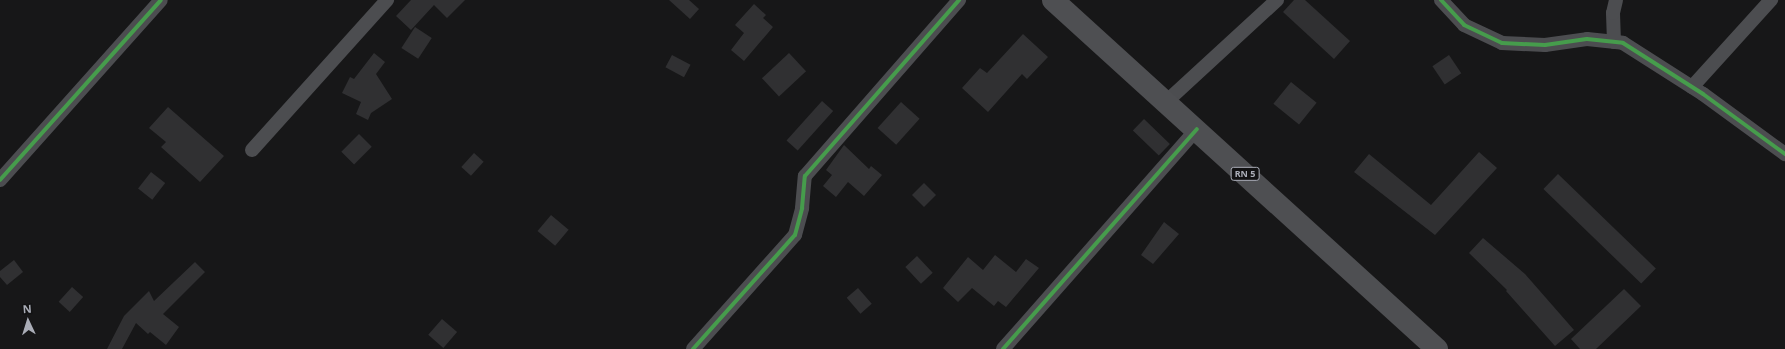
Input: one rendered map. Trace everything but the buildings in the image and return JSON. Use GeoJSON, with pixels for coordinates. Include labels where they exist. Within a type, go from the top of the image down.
{"type":"FeatureCollection","features":[{"type":"Feature","properties":{"kind":"main road","name":"RN 5"},"geometry":{"type":"LineString","coordinates":[[1053,0],[1197,129],[1437,349]]}},
{"type":"Feature","properties":{"kind":"street"},"geometry":{"type":"LineString","coordinates":[[0,180],[161,0]]}},
{"type":"Feature","properties":{"kind":"street"},"geometry":{"type":"LineString","coordinates":[[252,150],[387,0]]}},
{"type":"Feature","properties":{"kind":"street"},"geometry":{"type":"LineString","coordinates":[[692,349],[795,236],[802,208],[806,176],[959,0]]}},
{"type":"Feature","properties":{"kind":"street"},"geometry":{"type":"LineString","coordinates":[[1166,102],[1277,0]]}},
{"type":"Feature","properties":{"kind":"street"},"geometry":{"type":"LineString","coordinates":[[1441,0],[1464,25],[1502,43],[1545,45],[1587,39],[1624,43],[1692,87],[1784,151]]}},
{"type":"Feature","properties":{"kind":"street"},"geometry":{"type":"LineString","coordinates":[[1614,42],[1613,13],[1616,0]]}},
{"type":"Feature","properties":{"kind":"street"},"geometry":{"type":"LineString","coordinates":[[1692,87],[1771,0]]}},
{"type":"Feature","properties":{"kind":"street"},"geometry":{"type":"LineString","coordinates":[[1003,349],[1197,129]]}},
{"type":"Feature","properties":{"kind":"cycle path"},"geometry":{"type":"LineString","coordinates":[[0,180],[161,0]]}},
{"type":"Feature","properties":{"kind":"cycle path"},"geometry":{"type":"LineString","coordinates":[[693,349],[795,235],[802,208],[805,176],[959,0]]}},
{"type":"Feature","properties":{"kind":"cycle path"},"geometry":{"type":"LineString","coordinates":[[1441,0],[1464,25],[1502,43],[1545,45],[1587,39],[1623,43],[1703,94],[1785,154]]}},
{"type":"Feature","properties":{"kind":"cycle path"},"geometry":{"type":"LineString","coordinates":[[1003,349],[1197,129]]}}]}
